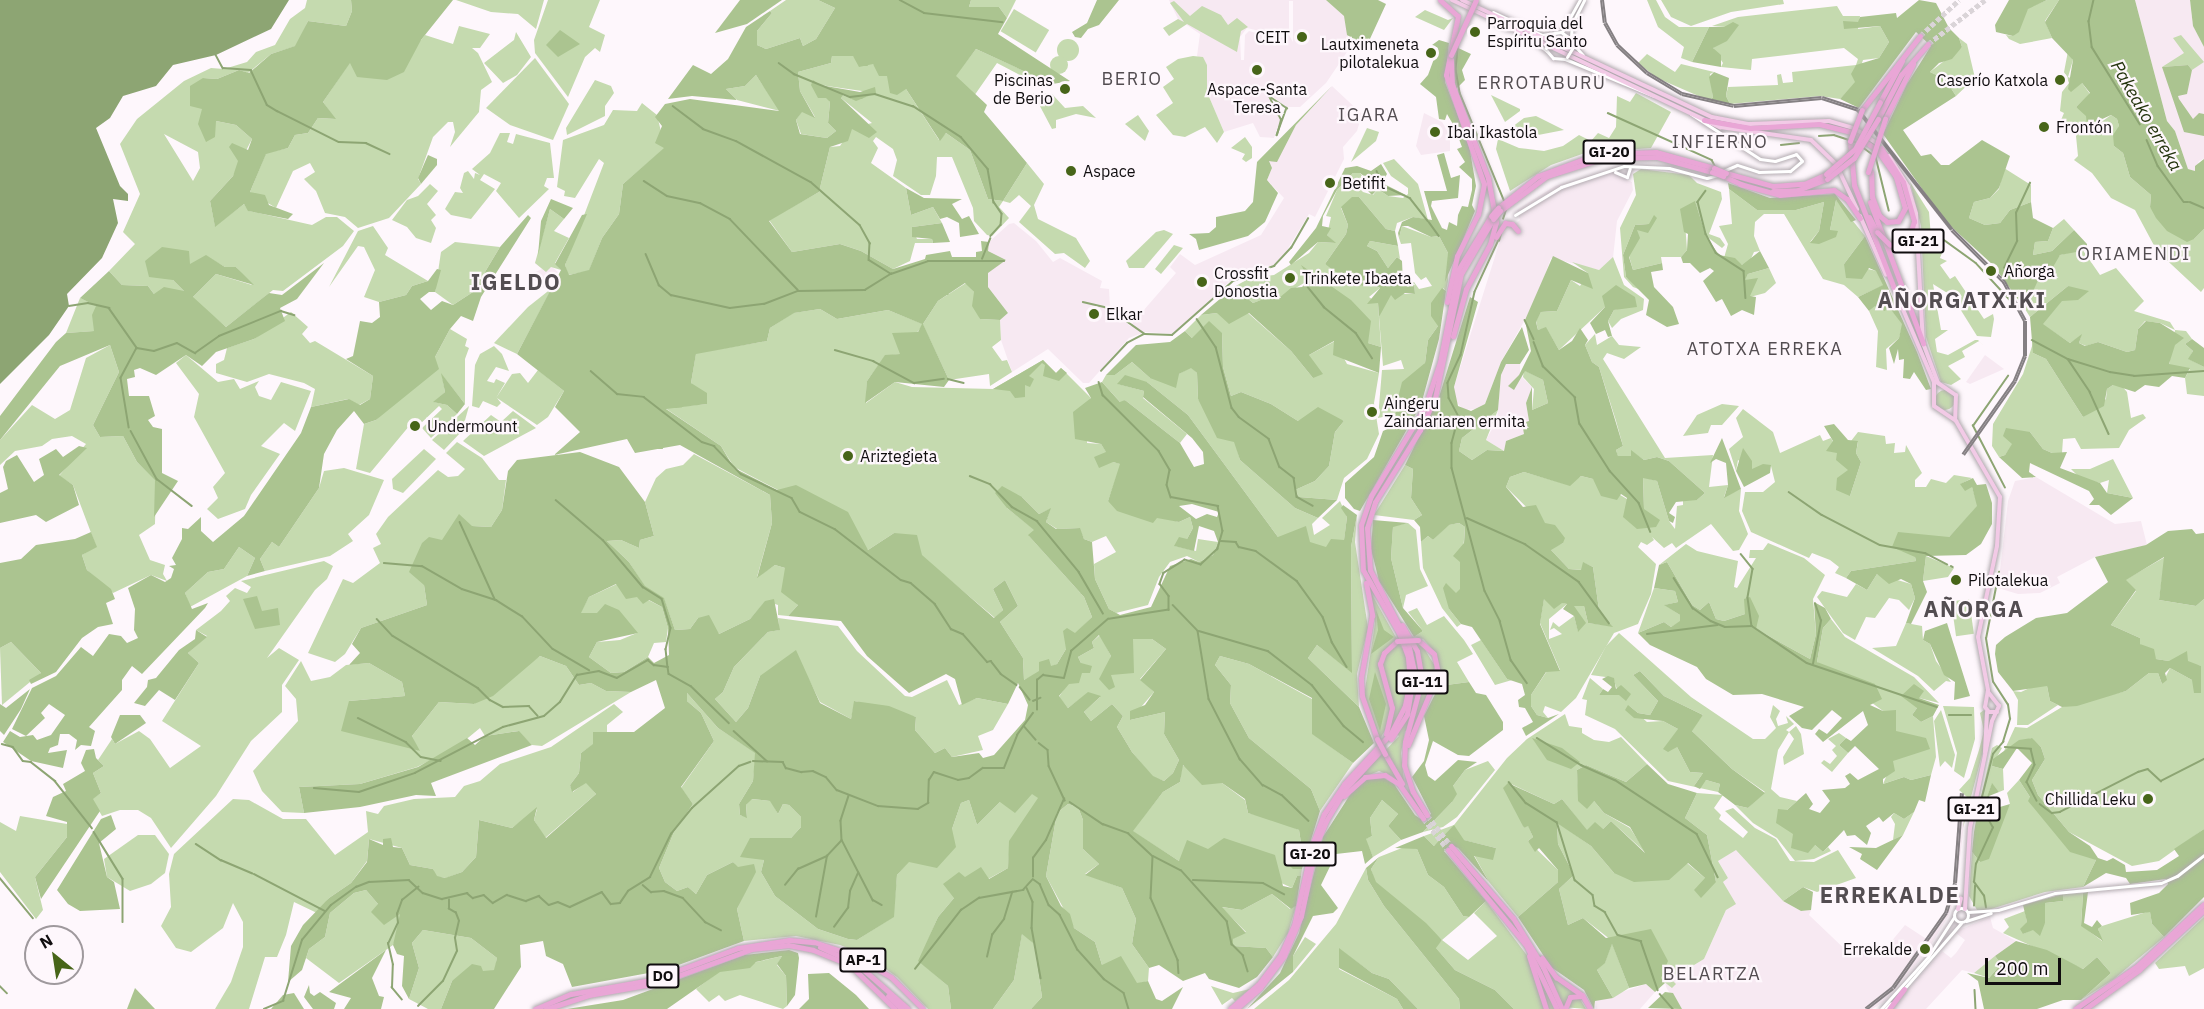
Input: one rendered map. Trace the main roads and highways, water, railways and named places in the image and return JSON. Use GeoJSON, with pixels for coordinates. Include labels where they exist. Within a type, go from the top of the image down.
{"type":"FeatureCollection","features":[{"type":"Feature","properties":{"kind":"highway"},"geometry":{"type":"LineString","coordinates":[[1440,0],[1451,3],[1458,18],[1450,54],[1448,84],[1480,168],[1484,193],[1452,273],[1444,336]]}},
{"type":"Feature","properties":{"kind":"highway"},"geometry":{"type":"LineString","coordinates":[[1444,363],[1463,298],[1495,228],[1495,202],[1452,84],[1450,54],[1474,0]]}},
{"type":"Feature","properties":{"kind":"highway","name":"GI-20"},"geometry":{"type":"LineString","coordinates":[[1724,175],[1773,186],[1804,183],[1827,177],[1855,149],[1907,52],[1920,36]]}},
{"type":"Feature","properties":{"kind":"highway","name":"GI-20"},"geometry":{"type":"LineString","coordinates":[[1230,1009],[1258,985],[1281,954],[1294,925],[1319,825],[1335,795],[1398,723],[1407,699],[1410,675],[1400,635],[1363,570],[1359,542],[1364,513],[1425,407],[1444,336],[1458,270],[1492,217],[1512,197],[1558,171],[1614,156],[1657,157],[1713,170],[1740,184],[1786,192],[1827,177],[1854,158],[1901,75],[1928,44],[1885,119],[1869,172]]}},
{"type":"Feature","properties":{"kind":"highway","name":"GI-21"},"geometry":{"type":"LineString","coordinates":[[1894,288],[1858,198],[1851,172],[1850,141],[1862,110],[1907,52]]}},
{"type":"Feature","properties":{"kind":"highway"},"geometry":{"type":"LineString","coordinates":[[1708,118],[1719,126],[1750,128],[1819,124],[1858,135],[1878,151],[1896,177],[1905,206],[1898,221],[1887,222],[1879,215],[1872,197],[1869,172]]}},
{"type":"Feature","properties":{"kind":"highway"},"geometry":{"type":"LineString","coordinates":[[1858,198],[1876,232],[1890,245],[1899,246],[1909,240],[1914,221],[1903,182],[1881,148]]}},
{"type":"Feature","properties":{"kind":"highway","name":"GI-21"},"geometry":{"type":"LineString","coordinates":[[1869,172],[1874,217],[1923,344]]}},
{"type":"Feature","properties":{"kind":"highway"},"geometry":{"type":"LineString","coordinates":[[1740,184],[1780,195],[1834,190],[1847,199],[1860,218]]}},
{"type":"Feature","properties":{"kind":"highway","name":"GI-20"},"geometry":{"type":"LineString","coordinates":[[1236,1009],[1268,980],[1289,947],[1301,916],[1316,845],[1331,811],[1346,788],[1395,735],[1412,698],[1411,653],[1368,564],[1365,546],[1369,515],[1425,420],[1444,363],[1461,274],[1492,217]]}},
{"type":"Feature","properties":{"kind":"highway"},"geometry":{"type":"LineString","coordinates":[[1479,263],[1501,225],[1510,222],[1518,231]]}},
{"type":"Feature","properties":{"kind":"highway","name":"GI-11"},"geometry":{"type":"LineString","coordinates":[[1363,570],[1372,615],[1361,678],[1362,696],[1377,739],[1413,803],[1425,817],[1406,774],[1404,752],[1420,695],[1420,664],[1409,635],[1383,597]]}},
{"type":"Feature","properties":{"kind":"highway"},"geometry":{"type":"LineString","coordinates":[[1364,762],[1389,730],[1392,708],[1380,664],[1384,653],[1397,641],[1418,640],[1434,654],[1438,674],[1409,741],[1406,774]]}},
{"type":"Feature","properties":{"kind":"highway"},"geometry":{"type":"LineString","coordinates":[[1331,811],[1354,784],[1376,774],[1395,780],[1413,803]]}},
{"type":"Feature","properties":{"kind":"highway"},"geometry":{"type":"LineString","coordinates":[[1557,1009],[1522,940],[1450,848],[1513,918],[1556,977],[1585,998],[1590,1009]]}},
{"type":"Feature","properties":{"kind":"highway"},"geometry":{"type":"LineString","coordinates":[[2076,1009],[2144,960],[2204,904]]}},
{"type":"Feature","properties":{"kind":"highway"},"geometry":{"type":"LineString","coordinates":[[2085,1009],[2154,958],[2204,910]]}},
{"type":"Feature","properties":{"kind":"highway"},"geometry":{"type":"LineString","coordinates":[[1513,918],[1543,966],[1564,1009]]}},
{"type":"Feature","properties":{"kind":"highway"},"geometry":{"type":"LineString","coordinates":[[789,940],[849,959],[908,1009]]}},
{"type":"Feature","properties":{"kind":"highway","name":"DO"},"geometry":{"type":"LineString","coordinates":[[536,1009],[579,992],[655,979],[738,948],[789,940]]}},
{"type":"Feature","properties":{"kind":"highway","name":"AP-1"},"geometry":{"type":"LineString","coordinates":[[789,940],[814,942],[853,955],[891,977],[923,1009]]}},
{"type":"Feature","properties":{"kind":"highway"},"geometry":{"type":"LineString","coordinates":[[1522,940],[1546,1009]]}},
{"type":"Feature","properties":{"kind":"highway","name":"AP-1"},"geometry":{"type":"LineString","coordinates":[[546,1009],[589,995],[658,983],[733,954],[769,946],[813,950],[850,966],[895,1009]]}},
{"type":"Feature","properties":{"kind":"highway"},"geometry":{"type":"LineString","coordinates":[[850,966],[902,1009]]}},
{"type":"Feature","properties":{"kind":"highway"},"geometry":{"type":"LineString","coordinates":[[1885,1009],[1904,989]]}},
{"type":"Feature","properties":{"kind":"highway"},"geometry":{"type":"LineString","coordinates":[[1564,1009],[1572,996],[1585,998]]}},
{"type":"Feature","properties":{"kind":"main road"},"geometry":{"type":"LineString","coordinates":[[1462,0],[1550,36],[1561,32],[1582,0]]}},
{"type":"Feature","properties":{"kind":"main road","name":"GI-21"},"geometry":{"type":"LineString","coordinates":[[1462,0],[1655,94],[1691,114],[1742,123],[1829,121],[1854,128],[1881,148],[1902,175],[1914,207],[1923,344],[1943,388]]}},
{"type":"Feature","properties":{"kind":"main road"},"geometry":{"type":"LineString","coordinates":[[1566,58],[1573,44],[1571,26],[1582,0]]}},
{"type":"Feature","properties":{"kind":"main road"},"geometry":{"type":"LineString","coordinates":[[1451,3],[1465,6],[1536,42],[1555,59],[1566,58],[1655,94]]}},
{"type":"Feature","properties":{"kind":"main road","name":"GI-21"},"geometry":{"type":"LineString","coordinates":[[1465,6],[1708,118]]}},
{"type":"Feature","properties":{"kind":"main road"},"geometry":{"type":"LineString","coordinates":[[1561,32],[1583,55],[1655,94]]}},
{"type":"Feature","properties":{"kind":"main road"},"geometry":{"type":"LineString","coordinates":[[1546,50],[1550,36]]}},
{"type":"Feature","properties":{"kind":"main road"},"geometry":{"type":"LineString","coordinates":[[1515,215],[1561,187],[1615,172],[1621,168],[1630,170],[1669,168],[1711,178],[1733,166],[1759,172],[1790,171],[1802,163],[1796,154],[1775,161],[1760,159],[1691,114]]}},
{"type":"Feature","properties":{"kind":"main road"},"geometry":{"type":"LineString","coordinates":[[1713,130],[1719,126],[1721,135]]}},
{"type":"Feature","properties":{"kind":"main road","name":"GI-21"},"geometry":{"type":"LineString","coordinates":[[1719,126],[1747,133],[1796,136],[1818,144],[1836,164],[1894,288],[1935,393]]}},
{"type":"Feature","properties":{"kind":"main road"},"geometry":{"type":"LineString","coordinates":[[1620,174],[1621,168]]}},
{"type":"Feature","properties":{"kind":"main road"},"geometry":{"type":"LineString","coordinates":[[1615,172],[1628,177],[1630,170]]}},
{"type":"Feature","properties":{"kind":"main road"},"geometry":{"type":"LineString","coordinates":[[1943,388],[1956,395],[1954,407],[1946,412],[1934,406],[1935,393],[1943,388]]}},
{"type":"Feature","properties":{"kind":"main road","name":"GI-21"},"geometry":{"type":"LineString","coordinates":[[1954,407],[1956,422]]}},
{"type":"Feature","properties":{"kind":"main road","name":"GI-21"},"geometry":{"type":"LineString","coordinates":[[1946,412],[1956,422],[1995,485],[2001,504],[1996,556],[1979,632],[1988,690],[1985,753],[1969,824],[1958,909]]}},
{"type":"Feature","properties":{"kind":"main road"},"geometry":{"type":"LineString","coordinates":[[1986,702],[1995,699],[1988,690]]}},
{"type":"Feature","properties":{"kind":"main road","name":"GI-21"},"geometry":{"type":"LineString","coordinates":[[1967,911],[1969,834],[1992,721],[1999,704],[1995,699]]}},
{"type":"Feature","properties":{"kind":"main road"},"geometry":{"type":"LineString","coordinates":[[1987,711],[1997,712]]}},
{"type":"Feature","properties":{"kind":"main road"},"geometry":{"type":"LineString","coordinates":[[1904,989],[1961,923],[2055,893],[2167,881],[2204,855]]}},
{"type":"Feature","properties":{"kind":"main road"},"geometry":{"type":"LineString","coordinates":[[1885,1009],[1942,938],[1958,909],[1998,910]]}},
{"type":"Feature","properties":{"kind":"main road"},"geometry":{"type":"LineString","coordinates":[[1966,921],[1967,911]]}},
{"type":"Feature","properties":{"kind":"main road"},"geometry":{"type":"LineString","coordinates":[[1954,917],[1961,923]]}},
{"type":"Feature","properties":{"kind":"waterway"},"geometry":{"type":"LineString","coordinates":[[900,0],[924,13],[1002,22]]}},
{"type":"Feature","properties":{"kind":"waterway","name":"Pakeako erreka"},"geometry":{"type":"LineString","coordinates":[[2094,0],[2089,21],[2092,47],[2140,124]]}},
{"type":"Feature","properties":{"kind":"waterway"},"geometry":{"type":"LineString","coordinates":[[1458,47],[1456,70],[1460,93],[1504,200]]}},
{"type":"Feature","properties":{"kind":"waterway"},"geometry":{"type":"LineString","coordinates":[[216,55],[223,68],[251,70],[267,105],[277,111],[339,142],[366,143],[390,154]]}},
{"type":"Feature","properties":{"kind":"waterway"},"geometry":{"type":"LineString","coordinates":[[779,63],[794,74],[850,97],[875,94],[913,106],[961,137],[988,169],[994,202],[1002,214],[1001,225],[991,236]]}},
{"type":"Feature","properties":{"kind":"waterway"},"geometry":{"type":"LineString","coordinates":[[1269,96],[1287,108],[1277,135],[1281,120],[1269,96]]}},
{"type":"Feature","properties":{"kind":"waterway"},"geometry":{"type":"LineString","coordinates":[[673,106],[703,129],[736,141],[811,182],[860,225],[870,243],[869,260],[891,274]]}},
{"type":"Feature","properties":{"kind":"waterway"},"geometry":{"type":"LineString","coordinates":[[1608,113],[1712,160],[1715,166]]}},
{"type":"Feature","properties":{"kind":"waterway"},"geometry":{"type":"LineString","coordinates":[[1819,136],[1834,135],[1855,142]]}},
{"type":"Feature","properties":{"kind":"waterway","name":"Pakeako erreka"},"geometry":{"type":"LineString","coordinates":[[2147,140],[2158,166],[2184,202],[2188,202]]}},
{"type":"Feature","properties":{"kind":"waterway"},"geometry":{"type":"LineString","coordinates":[[1781,145],[1799,143]]}},
{"type":"Feature","properties":{"kind":"waterway"},"geometry":{"type":"LineString","coordinates":[[1864,148],[1872,154]]}},
{"type":"Feature","properties":{"kind":"waterway"},"geometry":{"type":"LineString","coordinates":[[1876,157],[1889,210]]}},
{"type":"Feature","properties":{"kind":"waterway"},"geometry":{"type":"LineString","coordinates":[[1377,171],[1381,181]]}},
{"type":"Feature","properties":{"kind":"waterway"},"geometry":{"type":"LineString","coordinates":[[644,181],[667,196],[700,203],[730,219],[798,290]]}},
{"type":"Feature","properties":{"kind":"waterway"},"geometry":{"type":"LineString","coordinates":[[2004,268],[2017,241],[2016,213],[2030,183]]}},
{"type":"Feature","properties":{"kind":"waterway"},"geometry":{"type":"LineString","coordinates":[[1384,186],[1410,198],[1428,221]]}},
{"type":"Feature","properties":{"kind":"waterway"},"geometry":{"type":"LineString","coordinates":[[1706,191],[1698,202],[1706,234],[1716,253],[1744,271],[1746,298]]}},
{"type":"Feature","properties":{"kind":"waterway","name":"Pakeako erreka"},"geometry":{"type":"LineString","coordinates":[[2190,202],[2204,208]]}},
{"type":"Feature","properties":{"kind":"waterway"},"geometry":{"type":"LineString","coordinates":[[1503,219],[1507,207]]}},
{"type":"Feature","properties":{"kind":"waterway"},"geometry":{"type":"LineString","coordinates":[[1083,302],[1108,308],[1145,334],[1172,335],[1233,281],[1274,266],[1291,248],[1308,218]]}},
{"type":"Feature","properties":{"kind":"waterway"},"geometry":{"type":"LineString","coordinates":[[1429,222],[1439,236]]}},
{"type":"Feature","properties":{"kind":"waterway"},"geometry":{"type":"LineString","coordinates":[[1499,241],[1501,234]]}},
{"type":"Feature","properties":{"kind":"waterway"},"geometry":{"type":"LineString","coordinates":[[1936,234],[1976,263],[2012,302]]}},
{"type":"Feature","properties":{"kind":"waterway"},"geometry":{"type":"LineString","coordinates":[[982,259],[990,239]]}},
{"type":"Feature","properties":{"kind":"waterway"},"geometry":{"type":"LineString","coordinates":[[1499,240],[1475,292],[1461,355],[1448,383],[1449,398],[1459,417],[1452,443],[1452,468],[1485,591],[1500,621],[1511,660],[1527,683]]}},
{"type":"Feature","properties":{"kind":"waterway"},"geometry":{"type":"LineString","coordinates":[[646,254],[659,285],[671,295],[730,308],[764,304],[798,291],[865,290],[891,274],[928,261],[1004,261]]}},
{"type":"Feature","properties":{"kind":"waterway"},"geometry":{"type":"LineString","coordinates":[[1308,287],[1324,307],[1356,333],[1372,358]]}},
{"type":"Feature","properties":{"kind":"waterway"},"geometry":{"type":"LineString","coordinates":[[69,306],[88,303],[109,308],[137,348],[121,378],[129,427]]}},
{"type":"Feature","properties":{"kind":"waterway"},"geometry":{"type":"LineString","coordinates":[[137,348],[154,351],[177,343],[195,353],[219,336],[281,311],[294,315]]}},
{"type":"Feature","properties":{"kind":"waterway"},"geometry":{"type":"LineString","coordinates":[[1197,319],[1216,347],[1232,408],[1239,417],[1269,439],[1280,467],[1294,478],[1297,497],[1313,506]]}},
{"type":"Feature","properties":{"kind":"waterway"},"geometry":{"type":"LineString","coordinates":[[1525,320],[1534,339]]}},
{"type":"Feature","properties":{"kind":"waterway"},"geometry":{"type":"LineString","coordinates":[[1101,371],[1127,343],[1144,334]]}},
{"type":"Feature","properties":{"kind":"waterway"},"geometry":{"type":"LineString","coordinates":[[2032,340],[2068,359],[2110,372],[2134,376],[2204,371]]}},
{"type":"Feature","properties":{"kind":"waterway"},"geometry":{"type":"LineString","coordinates":[[1534,342],[1543,366],[1575,397],[1580,424],[1610,471],[1639,503],[1651,532]]}},
{"type":"Feature","properties":{"kind":"waterway"},"geometry":{"type":"LineString","coordinates":[[835,350],[873,361],[914,383],[944,379]]}},
{"type":"Feature","properties":{"kind":"waterway"},"geometry":{"type":"LineString","coordinates":[[2068,359],[2090,392],[2109,434]]}},
{"type":"Feature","properties":{"kind":"waterway"},"geometry":{"type":"LineString","coordinates":[[591,371],[617,394],[644,397],[702,442],[714,446],[741,474],[792,498],[800,512],[835,529],[901,580],[911,583],[935,604],[951,629],[963,634],[987,662],[991,661],[1001,674],[1017,685]]}},
{"type":"Feature","properties":{"kind":"waterway"},"geometry":{"type":"LineString","coordinates":[[2005,488],[1973,426],[2008,376]]}},
{"type":"Feature","properties":{"kind":"waterway"},"geometry":{"type":"LineString","coordinates":[[948,379],[964,383]]}},
{"type":"Feature","properties":{"kind":"waterway"},"geometry":{"type":"LineString","coordinates":[[1099,382],[1103,395],[1159,451],[1170,470],[1167,485],[1171,497],[1218,506],[1223,531],[1218,549],[1201,565],[1185,560],[1164,573],[1160,584],[1169,596],[1169,610],[1110,619]]}},
{"type":"Feature","properties":{"kind":"waterway"},"geometry":{"type":"LineString","coordinates":[[131,431],[157,479],[192,506]]}},
{"type":"Feature","properties":{"kind":"waterway"},"geometry":{"type":"LineString","coordinates":[[970,476],[990,484],[1012,507],[1037,521],[1079,572],[1103,613]]}},
{"type":"Feature","properties":{"kind":"waterway"},"geometry":{"type":"LineString","coordinates":[[1789,492],[1822,515],[1880,545],[1925,553],[1947,564]]}},
{"type":"Feature","properties":{"kind":"waterway"},"geometry":{"type":"LineString","coordinates":[[556,500],[603,540],[643,587],[662,599],[671,628],[666,649],[668,667]]}},
{"type":"Feature","properties":{"kind":"waterway"},"geometry":{"type":"LineString","coordinates":[[1467,518],[1525,544],[1579,582],[1609,623]]}},
{"type":"Feature","properties":{"kind":"waterway"},"geometry":{"type":"LineString","coordinates":[[460,522],[495,599]]}},
{"type":"Feature","properties":{"kind":"waterway"},"geometry":{"type":"LineString","coordinates":[[1221,541],[1236,542],[1239,547],[1256,551],[1297,581],[1323,617],[1332,642],[1347,667]]}},
{"type":"Feature","properties":{"kind":"waterway"},"geometry":{"type":"LineString","coordinates":[[1741,554],[1753,569],[1748,598],[1752,625]]}},
{"type":"Feature","properties":{"kind":"waterway"},"geometry":{"type":"LineString","coordinates":[[384,563],[422,566],[462,589],[496,600],[522,616],[553,649],[589,670]]}},
{"type":"Feature","properties":{"kind":"waterway"},"geometry":{"type":"LineString","coordinates":[[1986,908],[1984,896],[1974,882],[1976,864],[1993,828],[1982,808],[1982,797],[1993,754],[2003,742],[2010,719],[2008,705],[1993,682],[1986,639],[1999,572]]}},
{"type":"Feature","properties":{"kind":"waterway"},"geometry":{"type":"LineString","coordinates":[[1674,578],[1693,608],[1711,621],[1725,627],[1752,626],[1807,663],[1937,707]]}},
{"type":"Feature","properties":{"kind":"waterway"},"geometry":{"type":"LineString","coordinates":[[1813,664],[1821,621],[1815,604]]}},
{"type":"Feature","properties":{"kind":"waterway"},"geometry":{"type":"LineString","coordinates":[[1173,605],[1198,631],[1209,699],[1240,759],[1263,785],[1282,795],[1309,821]]}},
{"type":"Feature","properties":{"kind":"waterway"},"geometry":{"type":"LineString","coordinates":[[377,619],[393,636],[478,688],[490,700],[503,707],[529,706],[538,716]]}},
{"type":"Feature","properties":{"kind":"waterway"},"geometry":{"type":"LineString","coordinates":[[1037,710],[1037,680],[1043,675],[1064,678],[1071,651],[1108,619]]}},
{"type":"Feature","properties":{"kind":"waterway"},"geometry":{"type":"LineString","coordinates":[[1647,634],[1717,625]]}},
{"type":"Feature","properties":{"kind":"waterway"},"geometry":{"type":"LineString","coordinates":[[1199,631],[1268,651],[1312,685],[1344,726],[1363,742]]}},
{"type":"Feature","properties":{"kind":"waterway"},"geometry":{"type":"LineString","coordinates":[[314,788],[359,792],[415,773],[503,727],[544,716],[560,702],[577,675],[599,671],[617,678],[648,660],[654,665],[668,667],[669,674],[691,686],[729,723]]}},
{"type":"Feature","properties":{"kind":"waterway"},"geometry":{"type":"LineString","coordinates":[[1020,687],[1030,700]]}},
{"type":"Feature","properties":{"kind":"waterway"},"geometry":{"type":"LineString","coordinates":[[1033,701],[1040,698]]}},
{"type":"Feature","properties":{"kind":"waterway"},"geometry":{"type":"LineString","coordinates":[[753,761],[783,762],[786,768],[801,772],[813,771],[826,777],[837,790],[878,806],[918,809],[928,803],[929,780],[934,772],[958,780],[969,778],[983,768],[1004,768],[1017,735],[1033,713]]}},
{"type":"Feature","properties":{"kind":"waterway"},"geometry":{"type":"LineString","coordinates":[[1949,715],[1971,715]]}},
{"type":"Feature","properties":{"kind":"waterway"},"geometry":{"type":"LineString","coordinates":[[358,718],[406,742],[421,757],[441,761]]}},
{"type":"Feature","properties":{"kind":"waterway"},"geometry":{"type":"LineString","coordinates":[[1024,726],[1036,740]]}},
{"type":"Feature","properties":{"kind":"waterway"},"geometry":{"type":"LineString","coordinates":[[734,731],[767,761]]}},
{"type":"Feature","properties":{"kind":"waterway"},"geometry":{"type":"LineString","coordinates":[[1537,738],[1581,765],[1615,780],[1697,834],[1718,877]]}},
{"type":"Feature","properties":{"kind":"waterway"},"geometry":{"type":"LineString","coordinates":[[1039,743],[1048,750],[1049,766],[1065,800]]}},
{"type":"Feature","properties":{"kind":"waterway"},"geometry":{"type":"LineString","coordinates":[[2,744],[13,747],[23,761],[31,762],[55,781],[92,828]]}},
{"type":"Feature","properties":{"kind":"waterway"},"geometry":{"type":"LineString","coordinates":[[2005,747],[2031,749],[2035,765],[2027,782],[2037,801]]}},
{"type":"Feature","properties":{"kind":"waterway"},"geometry":{"type":"LineString","coordinates":[[2040,804],[2052,813],[2060,812],[2138,772],[2148,769],[2161,781],[2204,759]]}},
{"type":"Feature","properties":{"kind":"waterway"},"geometry":{"type":"LineString","coordinates":[[264,1009],[283,1001],[302,940],[331,905],[356,887],[369,882],[409,880],[423,893],[442,899],[467,893],[473,898],[484,895],[493,903],[507,895],[526,901],[539,896],[549,905],[558,902],[570,907],[602,892],[611,904],[620,903],[628,891],[650,877],[671,834],[692,808],[739,766],[750,762]]}},
{"type":"Feature","properties":{"kind":"waterway"},"geometry":{"type":"LineString","coordinates":[[1509,782],[1526,803],[1557,822],[1575,880],[1593,895],[1595,906],[1605,912],[1618,935],[1641,941],[1658,990]]}},
{"type":"Feature","properties":{"kind":"waterway"},"geometry":{"type":"LineString","coordinates":[[849,796],[841,821],[842,840],[873,900],[882,905]]}},
{"type":"Feature","properties":{"kind":"waterway"},"geometry":{"type":"LineString","coordinates":[[1033,877],[1033,858],[1046,840],[1064,799]]}},
{"type":"Feature","properties":{"kind":"waterway"},"geometry":{"type":"LineString","coordinates":[[1070,802],[1103,824],[1128,833],[1153,856],[1181,870],[1227,921],[1232,944],[1243,955],[1248,971]]}},
{"type":"Feature","properties":{"kind":"waterway"},"geometry":{"type":"LineString","coordinates":[[94,832],[123,879],[123,922]]}},
{"type":"Feature","properties":{"kind":"waterway"},"geometry":{"type":"LineString","coordinates":[[785,885],[798,869],[827,856],[841,841]]}},
{"type":"Feature","properties":{"kind":"waterway"},"geometry":{"type":"LineString","coordinates":[[196,844],[221,860],[252,873]]}},
{"type":"Feature","properties":{"kind":"waterway"},"geometry":{"type":"LineString","coordinates":[[816,917],[827,856]]}},
{"type":"Feature","properties":{"kind":"waterway"},"geometry":{"type":"LineString","coordinates":[[1153,857],[1151,898],[1178,960],[1179,973]]}},
{"type":"Feature","properties":{"kind":"waterway"},"geometry":{"type":"LineString","coordinates":[[834,927],[848,908],[850,891],[858,873]]}},
{"type":"Feature","properties":{"kind":"waterway"},"geometry":{"type":"LineString","coordinates":[[254,874],[325,911]]}},
{"type":"Feature","properties":{"kind":"waterway"},"geometry":{"type":"LineString","coordinates":[[0,878],[33,918]]}},
{"type":"Feature","properties":{"kind":"waterway"},"geometry":{"type":"LineString","coordinates":[[1033,879],[1040,884],[1049,905],[1060,915],[1078,950],[1104,979],[1124,993],[1129,1009]]}},
{"type":"Feature","properties":{"kind":"waterway"},"geometry":{"type":"LineString","coordinates":[[915,969],[961,910],[979,898],[1023,890],[1032,880]]}},
{"type":"Feature","properties":{"kind":"waterway"},"geometry":{"type":"LineString","coordinates":[[1193,880],[1263,883],[1284,894]]}},
{"type":"Feature","properties":{"kind":"waterway"},"geometry":{"type":"LineString","coordinates":[[643,885],[651,892],[664,891],[683,898],[705,922],[721,930]]}},
{"type":"Feature","properties":{"kind":"waterway"},"geometry":{"type":"LineString","coordinates":[[1974,906],[1975,886]]}},
{"type":"Feature","properties":{"kind":"waterway"},"geometry":{"type":"LineString","coordinates":[[402,1000],[392,988],[393,965],[388,944],[398,923],[397,914],[402,900],[418,887]]}},
{"type":"Feature","properties":{"kind":"waterway"},"geometry":{"type":"LineString","coordinates":[[1027,888],[1033,902],[1032,928],[1041,978]]}},
{"type":"Feature","properties":{"kind":"waterway"},"geometry":{"type":"LineString","coordinates":[[987,957],[992,935],[1004,919],[1012,892]]}},
{"type":"Feature","properties":{"kind":"waterway"},"geometry":{"type":"LineString","coordinates":[[418,1006],[443,981],[457,951],[455,938],[459,921],[456,913],[449,909],[449,900]]}},
{"type":"Feature","properties":{"kind":"waterway"},"geometry":{"type":"LineString","coordinates":[[0,986],[7,993]]}},
{"type":"Feature","properties":{"kind":"waterway"},"geometry":{"type":"LineString","coordinates":[[1975,990],[1976,1009]]}},
{"type":"Feature","properties":{"kind":"waterway"},"geometry":{"type":"LineString","coordinates":[[1660,994],[1673,1009]]}},
{"type":"Feature","properties":{"kind":"tunnel"},"geometry":{"type":"LineString","coordinates":[[1920,36],[1959,0]]}},
{"type":"Feature","properties":{"kind":"tunnel"},"geometry":{"type":"LineString","coordinates":[[1928,44],[1985,0]]}},
{"type":"Feature","properties":{"kind":"tunnel"},"geometry":{"type":"LineString","coordinates":[[1427,815],[1451,846]]}},
{"type":"Feature","properties":{"kind":"tunnel"},"geometry":{"type":"LineString","coordinates":[[1423,818],[1448,850]]}},
{"type":"Feature","properties":{"kind":"railway"},"geometry":{"type":"LineString","coordinates":[[1602,0],[1605,23],[1617,45],[1647,73],[1682,94],[1734,106],[1822,98],[1858,110],[1952,230],[2004,282],[2025,321],[2025,356],[2015,381],[1963,455]]}},
{"type":"Feature","properties":{"kind":"railway"},"geometry":{"type":"LineString","coordinates":[[1866,1009],[1893,988],[1946,913],[1955,883],[1962,793]]}},
{"type":"Feature","properties":{"kind":"place","name":"Parroquia del Espíritu Santo"},"geometry":{"type":"Point","coordinates":[1475,32]}},
{"type":"Feature","properties":{"kind":"place","name":"CEIT"},"geometry":{"type":"Point","coordinates":[1302,37]}},
{"type":"Feature","properties":{"kind":"place","name":"Lautximeneta pilotalekua"},"geometry":{"type":"Point","coordinates":[1431,53]}},
{"type":"Feature","properties":{"kind":"place","name":"Aspace-Santa Teresa"},"geometry":{"type":"Point","coordinates":[1257,70]}},
{"type":"Feature","properties":{"kind":"place","name":"Caserío Katxola"},"geometry":{"type":"Point","coordinates":[2060,80]}},
{"type":"Feature","properties":{"kind":"place","name":"Piscinas de Berio"},"geometry":{"type":"Point","coordinates":[1065,89]}},
{"type":"Feature","properties":{"kind":"place","name":"Frontón"},"geometry":{"type":"Point","coordinates":[2044,127]}},
{"type":"Feature","properties":{"kind":"place","name":"Ibai Ikastola"},"geometry":{"type":"Point","coordinates":[1435,132]}},
{"type":"Feature","properties":{"kind":"place","name":"Aspace"},"geometry":{"type":"Point","coordinates":[1071,171]}},
{"type":"Feature","properties":{"kind":"place","name":"Betifit"},"geometry":{"type":"Point","coordinates":[1330,183]}},
{"type":"Feature","properties":{"kind":"place","name":"Añorga"},"geometry":{"type":"Point","coordinates":[1991,271]}},
{"type":"Feature","properties":{"kind":"place","name":"Trinkete Ibaeta"},"geometry":{"type":"Point","coordinates":[1290,278]}},
{"type":"Feature","properties":{"kind":"place","name":"Crossfit Donostia"},"geometry":{"type":"Point","coordinates":[1202,282]}},
{"type":"Feature","properties":{"kind":"place","name":"Elkar"},"geometry":{"type":"Point","coordinates":[1094,314]}},
{"type":"Feature","properties":{"kind":"place","name":"Aingeru Zaindariaren ermita"},"geometry":{"type":"Point","coordinates":[1372,412]}},
{"type":"Feature","properties":{"kind":"place","name":"Undermount"},"geometry":{"type":"Point","coordinates":[415,426]}},
{"type":"Feature","properties":{"kind":"place","name":"Ariztegieta"},"geometry":{"type":"Point","coordinates":[848,456]}},
{"type":"Feature","properties":{"kind":"place","name":"Pilotalekua"},"geometry":{"type":"Point","coordinates":[1956,580]}},
{"type":"Feature","properties":{"kind":"place","name":"Chillida Leku"},"geometry":{"type":"Point","coordinates":[2148,799]}},
{"type":"Feature","properties":{"kind":"place","name":"Errekalde"},"geometry":{"type":"Point","coordinates":[1925,949]}},
{"type":"Feature","properties":{"kind":"district","name":"BERIO"},"geometry":{"type":"Point","coordinates":[1132,79]}},
{"type":"Feature","properties":{"kind":"district","name":"ERROTABURU"},"geometry":{"type":"Point","coordinates":[1542,83]}},
{"type":"Feature","properties":{"kind":"district","name":"IGARA"},"geometry":{"type":"Point","coordinates":[1369,115]}},
{"type":"Feature","properties":{"kind":"district","name":"INFIERNO"},"geometry":{"type":"Point","coordinates":[1720,142]}},
{"type":"Feature","properties":{"kind":"district","name":"ORIAMENDI"},"geometry":{"type":"Point","coordinates":[2134,254]}},
{"type":"Feature","properties":{"kind":"district","name":"IGELDO"},"geometry":{"type":"Point","coordinates":[516,282]}},
{"type":"Feature","properties":{"kind":"district","name":"AÑORGATXIKI"},"geometry":{"type":"Point","coordinates":[1962,300]}},
{"type":"Feature","properties":{"kind":"district","name":"ATOTXA ERREKA"},"geometry":{"type":"Point","coordinates":[1765,349]}},
{"type":"Feature","properties":{"kind":"district","name":"AÑORGA"},"geometry":{"type":"Point","coordinates":[1974,609]}},
{"type":"Feature","properties":{"kind":"district","name":"ERREKALDE"},"geometry":{"type":"Point","coordinates":[1890,895]}},
{"type":"Feature","properties":{"kind":"district","name":"BELARTZA"},"geometry":{"type":"Point","coordinates":[1712,974]}}]}
